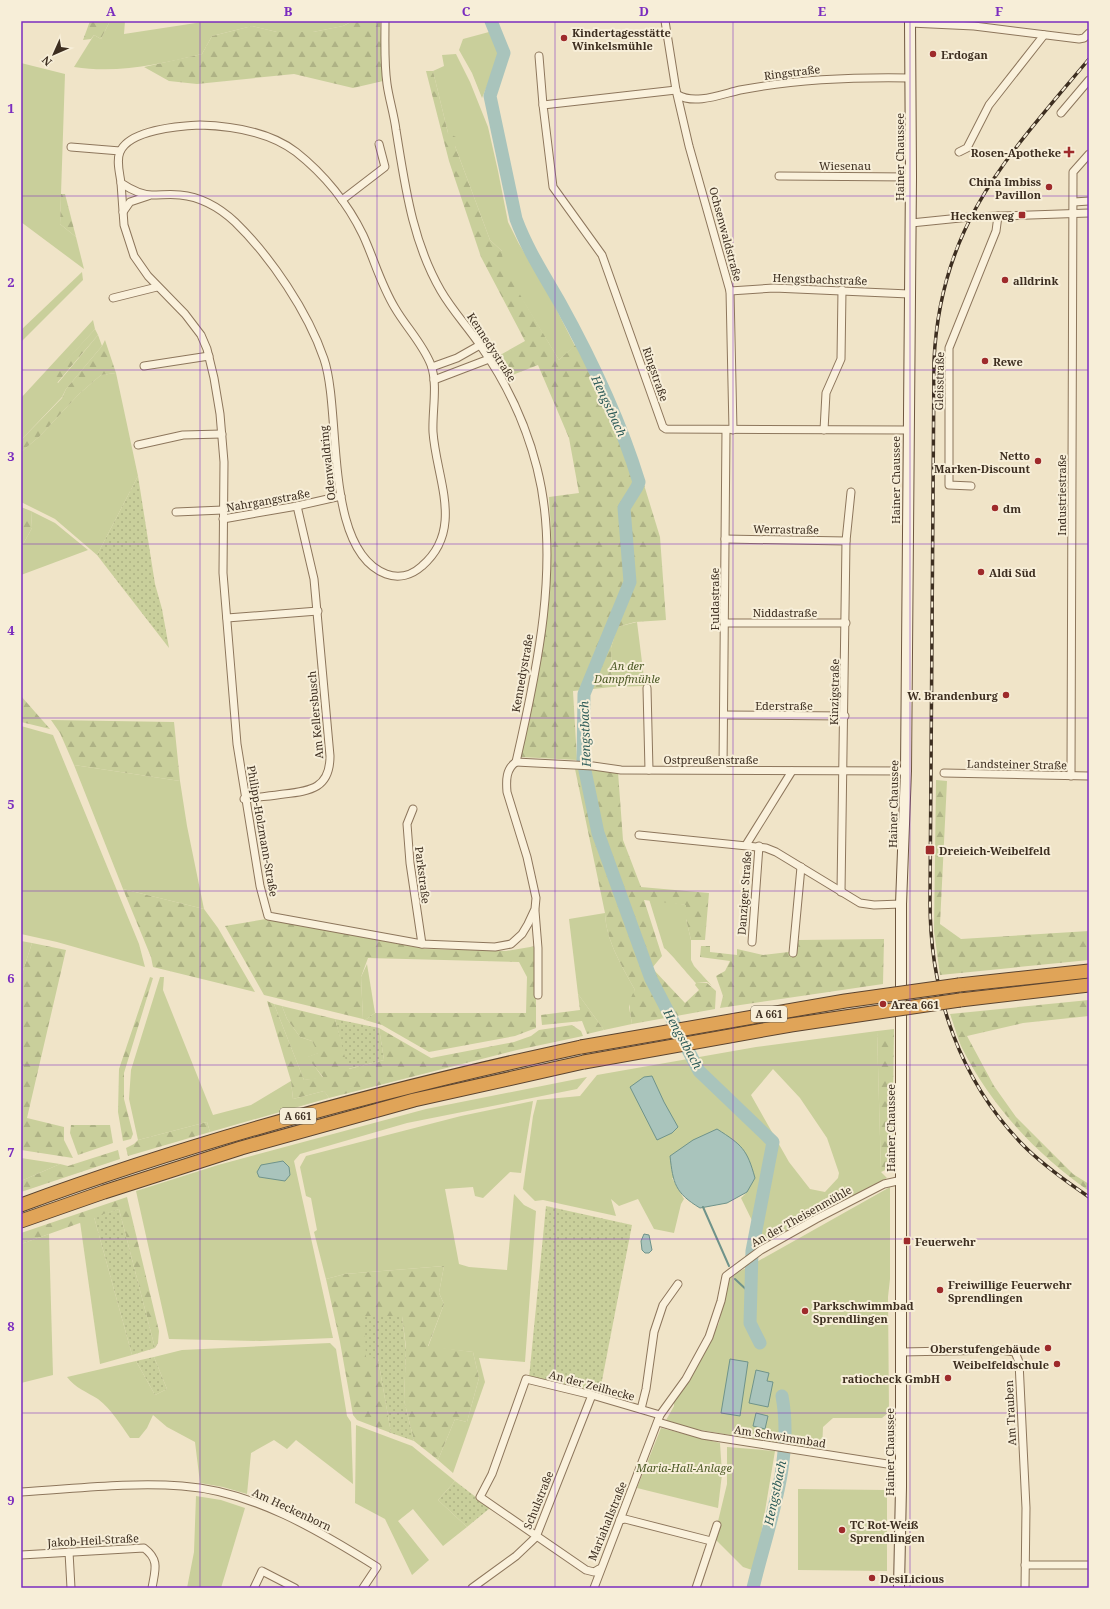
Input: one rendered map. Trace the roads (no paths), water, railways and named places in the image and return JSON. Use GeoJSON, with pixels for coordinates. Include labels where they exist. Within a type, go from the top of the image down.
{"type":"FeatureCollection","features":[{"type":"Feature","properties":{"kind":"highway","name":"A 661"},"geometry":{"type":"LineString","coordinates":[[21,1206],[157,1159],[244,1132],[413,1086],[581,1047],[845,1001],[959,985],[1089,971]]}},
{"type":"Feature","properties":{"kind":"highway","name":"A 661"},"geometry":{"type":"LineString","coordinates":[[21,1221],[104,1192],[242,1148],[414,1100],[584,1062],[791,1025],[960,1000],[1089,985]]}},
{"type":"Feature","properties":{"kind":"street","name":"Kennedystraße"},"geometry":{"type":"LineString","coordinates":[[384,21],[387,83],[414,226],[425,256],[440,289],[480,345],[512,400],[532,452],[541,484],[546,529],[543,619],[525,721],[516,762]]}},
{"type":"Feature","properties":{"kind":"street","name":"Ochsenwaldstraße"},"geometry":{"type":"LineString","coordinates":[[665,21],[677,93],[689,146],[730,291],[729,430]]}},
{"type":"Feature","properties":{"kind":"street"},"geometry":{"type":"LineString","coordinates":[[910,22],[974,26],[1079,39],[1084,38],[1089,33]]}},
{"type":"Feature","properties":{"kind":"street","name":"Hainer Chaussee"},"geometry":{"type":"LineString","coordinates":[[899,1588],[902,1180],[901,904],[906,771],[911,177],[910,22]]}},
{"type":"Feature","properties":{"kind":"street"},"geometry":{"type":"LineString","coordinates":[[959,152],[967,148],[989,105],[1044,35]]}},
{"type":"Feature","properties":{"kind":"street","name":"Ringstraße"},"geometry":{"type":"LineString","coordinates":[[540,56],[543,104],[553,187],[602,256],[662,425],[666,429],[908,430]]}},
{"type":"Feature","properties":{"kind":"street","name":"Ringstraße"},"geometry":{"type":"LineString","coordinates":[[543,104],[677,93],[685,98],[699,99],[764,86],[817,80],[874,77],[910,78]]}},
{"type":"Feature","properties":{"kind":"street"},"geometry":{"type":"LineString","coordinates":[[1061,113],[1089,80]]}},
{"type":"Feature","properties":{"kind":"street","name":"Odenwaldring"},"geometry":{"type":"LineString","coordinates":[[120,151],[130,142],[144,134],[169,127],[212,126],[240,129],[270,138],[296,152],[322,177],[342,200],[364,237],[381,280],[395,309],[432,367],[434,380],[432,416],[434,449],[444,491],[446,511],[442,535],[432,555],[421,567],[404,576],[391,575],[379,571],[367,561],[355,542],[341,496],[334,447],[329,376],[319,347],[283,282],[242,230],[222,212],[210,204],[188,196],[173,194],[150,195],[130,202],[123,212]]}},
{"type":"Feature","properties":{"kind":"street"},"geometry":{"type":"LineString","coordinates":[[342,200],[384,167],[379,144]]}},
{"type":"Feature","properties":{"kind":"street"},"geometry":{"type":"LineString","coordinates":[[72,147],[120,151],[118,159],[121,183]]}},
{"type":"Feature","properties":{"kind":"street","name":"Industriestraße"},"geometry":{"type":"LineString","coordinates":[[1071,776],[1073,172],[1089,154]]}},
{"type":"Feature","properties":{"kind":"street","name":"Wiesenau"},"geometry":{"type":"LineString","coordinates":[[779,176],[911,177]]}},
{"type":"Feature","properties":{"kind":"street","name":"Odenwaldring"},"geometry":{"type":"LineString","coordinates":[[121,183],[150,195]]}},
{"type":"Feature","properties":{"kind":"street","name":"Philipp-Holzmann-Straße"},"geometry":{"type":"LineString","coordinates":[[121,183],[126,233],[134,256],[157,286],[193,324],[205,342],[217,393],[222,434],[224,476],[223,573],[237,744],[244,799],[260,886],[268,916],[422,944],[496,947],[507,946],[515,941],[522,934],[535,909]]}},
{"type":"Feature","properties":{"kind":"street"},"geometry":{"type":"LineString","coordinates":[[1074,202],[1089,201]]}},
{"type":"Feature","properties":{"kind":"street"},"geometry":{"type":"LineString","coordinates":[[910,223],[953,218],[1089,213]]}},
{"type":"Feature","properties":{"kind":"street","name":"Gleisstraße"},"geometry":{"type":"LineString","coordinates":[[971,486],[949,485],[949,348],[996,231],[998,216]]}},
{"type":"Feature","properties":{"kind":"street"},"geometry":{"type":"LineString","coordinates":[[114,298],[157,286]]}},
{"type":"Feature","properties":{"kind":"street","name":"Hengstbachstraße"},"geometry":{"type":"LineString","coordinates":[[730,291],[774,288],[909,294]]}},
{"type":"Feature","properties":{"kind":"street"},"geometry":{"type":"LineString","coordinates":[[824,430],[826,393],[842,359],[842,290]]}},
{"type":"Feature","properties":{"kind":"street"},"geometry":{"type":"LineString","coordinates":[[432,367],[458,358],[480,345]]}},
{"type":"Feature","properties":{"kind":"street"},"geometry":{"type":"LineString","coordinates":[[144,366],[209,356]]}},
{"type":"Feature","properties":{"kind":"street"},"geometry":{"type":"LineString","coordinates":[[434,380],[489,359]]}},
{"type":"Feature","properties":{"kind":"street","name":"Fuldastraße"},"geometry":{"type":"LineString","coordinates":[[723,769],[725,540],[729,430]]}},
{"type":"Feature","properties":{"kind":"street"},"geometry":{"type":"LineString","coordinates":[[138,445],[183,435],[222,434]]}},
{"type":"Feature","properties":{"kind":"street","name":"Kinzigstraße"},"geometry":{"type":"LineString","coordinates":[[841,892],[845,716],[846,541],[851,492]]}},
{"type":"Feature","properties":{"kind":"street","name":"Nahrgangstraße"},"geometry":{"type":"LineString","coordinates":[[223,519],[297,506],[341,496]]}},
{"type":"Feature","properties":{"kind":"street","name":"Am Kellersbusch"},"geometry":{"type":"LineString","coordinates":[[244,799],[310,790],[324,779],[329,769],[330,756],[318,611],[314,580],[297,506]]}},
{"type":"Feature","properties":{"kind":"street"},"geometry":{"type":"LineString","coordinates":[[176,512],[223,510]]}},
{"type":"Feature","properties":{"kind":"street","name":"Werrastraße"},"geometry":{"type":"LineString","coordinates":[[725,540],[846,541]]}},
{"type":"Feature","properties":{"kind":"street"},"geometry":{"type":"LineString","coordinates":[[226,618],[318,611]]}},
{"type":"Feature","properties":{"kind":"street","name":"Niddastraße"},"geometry":{"type":"LineString","coordinates":[[724,623],[846,623]]}},
{"type":"Feature","properties":{"kind":"street"},"geometry":{"type":"LineString","coordinates":[[648,688],[649,770]]}},
{"type":"Feature","properties":{"kind":"street","name":"Ederstraße"},"geometry":{"type":"LineString","coordinates":[[724,716],[845,716]]}},
{"type":"Feature","properties":{"kind":"street","name":"Philipp-Holzmann-Straße"},"geometry":{"type":"LineString","coordinates":[[516,762],[509,769],[506,783],[507,792],[534,881],[536,894],[535,909],[538,948],[538,995]]}},
{"type":"Feature","properties":{"kind":"street","name":"Ostpreußenstraße"},"geometry":{"type":"LineString","coordinates":[[516,762],[649,770],[723,769],[906,771]]}},
{"type":"Feature","properties":{"kind":"street"},"geometry":{"type":"LineString","coordinates":[[746,845],[792,770]]}},
{"type":"Feature","properties":{"kind":"street","name":"Landsteiner Straße"},"geometry":{"type":"LineString","coordinates":[[944,773],[1089,776]]}},
{"type":"Feature","properties":{"kind":"street","name":"Parkstraße"},"geometry":{"type":"LineString","coordinates":[[413,809],[407,824],[410,863],[422,944]]}},
{"type":"Feature","properties":{"kind":"street"},"geometry":{"type":"LineString","coordinates":[[639,834],[646,837],[758,846]]}},
{"type":"Feature","properties":{"kind":"street","name":"Danziger Straße"},"geometry":{"type":"LineString","coordinates":[[752,942],[758,846],[770,849],[856,901],[867,905],[901,904]]}},
{"type":"Feature","properties":{"kind":"street"},"geometry":{"type":"LineString","coordinates":[[793,953],[801,868]]}},
{"type":"Feature","properties":{"kind":"street","name":"An der Theisenmühle"},"geometry":{"type":"LineString","coordinates":[[659,1419],[686,1379],[709,1337],[721,1302],[726,1276],[752,1256],[816,1219],[877,1188],[902,1180]]}},
{"type":"Feature","properties":{"kind":"street","name":"An der Zeilhecke"},"geometry":{"type":"LineString","coordinates":[[536,1537],[480,1497],[492,1474],[526,1380],[592,1395],[640,1409],[646,1389],[654,1332],[663,1305],[678,1284]]}},
{"type":"Feature","properties":{"kind":"street","name":"Am Trauben"},"geometry":{"type":"LineString","coordinates":[[901,1352],[1000,1350],[1015,1352],[1019,1362],[1026,1508],[1025,1588]]}},
{"type":"Feature","properties":{"kind":"street","name":"Schulstraße"},"geometry":{"type":"LineString","coordinates":[[472,1588],[516,1556],[536,1537],[592,1395]]}},
{"type":"Feature","properties":{"kind":"street"},"geometry":{"type":"LineString","coordinates":[[640,1409],[659,1419]]}},
{"type":"Feature","properties":{"kind":"street","name":"Am Schwimmbad"},"geometry":{"type":"LineString","coordinates":[[659,1419],[702,1435],[900,1466]]}},
{"type":"Feature","properties":{"kind":"street","name":"Mariahallstraße"},"geometry":{"type":"LineString","coordinates":[[594,1588],[599,1570],[659,1419]]}},
{"type":"Feature","properties":{"kind":"street","name":"Am Heckenborn"},"geometry":{"type":"LineString","coordinates":[[21,1492],[144,1486],[183,1486],[242,1498],[305,1525],[377,1567],[363,1588]]}},
{"type":"Feature","properties":{"kind":"street"},"geometry":{"type":"LineString","coordinates":[[620,1520],[625,1519],[711,1541]]}},
{"type":"Feature","properties":{"kind":"street"},"geometry":{"type":"LineString","coordinates":[[696,1588],[717,1524]]}},
{"type":"Feature","properties":{"kind":"street"},"geometry":{"type":"LineString","coordinates":[[536,1537],[586,1570],[594,1572],[599,1570]]}},
{"type":"Feature","properties":{"kind":"street","name":"Jakob-Heil-Straße"},"geometry":{"type":"LineString","coordinates":[[21,1555],[144,1548],[152,1554],[156,1560],[152,1588]]}},
{"type":"Feature","properties":{"kind":"street"},"geometry":{"type":"LineString","coordinates":[[69,1552],[71,1588]]}},
{"type":"Feature","properties":{"kind":"street"},"geometry":{"type":"LineString","coordinates":[[1025,1565],[1089,1565]]}},
{"type":"Feature","properties":{"kind":"street"},"geometry":{"type":"LineString","coordinates":[[254,1588],[262,1571],[295,1588]]}},
{"type":"Feature","properties":{"kind":"water"},"geometry":{"type":"Polygon","coordinates":[[[652,1076],[678,1127],[672,1133],[657,1140],[630,1087],[644,1077],[652,1076]]]}},
{"type":"Feature","properties":{"kind":"water"},"geometry":{"type":"Polygon","coordinates":[[[717,1129],[738,1144],[746,1154],[755,1178],[747,1192],[727,1203],[700,1208],[680,1192],[672,1173],[670,1156],[693,1140],[717,1129]]]}},
{"type":"Feature","properties":{"kind":"water"},"geometry":{"type":"Polygon","coordinates":[[[283,1161],[289,1167],[290,1175],[285,1181],[259,1177],[257,1172],[261,1165],[283,1161]]]}},
{"type":"Feature","properties":{"kind":"water"},"geometry":{"type":"Polygon","coordinates":[[[644,1234],[649,1235],[652,1250],[649,1253],[645,1253],[642,1250],[641,1241],[644,1234]]]}},
{"type":"Feature","properties":{"kind":"water"},"geometry":{"type":"Polygon","coordinates":[[[730,1359],[748,1362],[740,1416],[721,1413],[730,1359]]]}},
{"type":"Feature","properties":{"kind":"water"},"geometry":{"type":"Polygon","coordinates":[[[756,1370],[769,1373],[767,1381],[773,1382],[768,1407],[749,1403],[756,1370]]]}},
{"type":"Feature","properties":{"kind":"water"},"geometry":{"type":"Polygon","coordinates":[[[756,1413],[768,1416],[765,1429],[753,1426],[756,1413]]]}},
{"type":"Feature","properties":{"kind":"waterway","name":"Hengstbach"},"geometry":{"type":"LineString","coordinates":[[491,21],[504,53],[490,96],[516,219],[520,230],[572,324],[594,368],[614,413],[639,482],[624,508],[630,582],[584,694],[583,761],[598,833],[651,979],[699,1071],[773,1142],[752,1251],[750,1323],[760,1343]]}},
{"type":"Feature","properties":{"kind":"waterway"},"geometry":{"type":"LineString","coordinates":[[703,1207],[729,1266]]}},
{"type":"Feature","properties":{"kind":"waterway"},"geometry":{"type":"LineString","coordinates":[[735,1279],[752,1295]]}},
{"type":"Feature","properties":{"kind":"waterway","name":"Hengstbach"},"geometry":{"type":"LineString","coordinates":[[753,1588],[778,1493],[782,1469],[785,1444],[785,1420],[782,1396]]}},
{"type":"Feature","properties":{"kind":"railway"},"geometry":{"type":"LineString","coordinates":[[1089,59],[1031,128],[983,196],[964,232],[949,270],[939,313],[934,361],[930,902],[931,936],[943,1003],[953,1035],[967,1066],[984,1096],[1004,1123],[1027,1149],[1057,1174],[1089,1197]]}},
{"type":"Feature","properties":{"kind":"place","name":"Kindertagesstätte Winkelsmühle"},"geometry":{"type":"Point","coordinates":[564,38]}},
{"type":"Feature","properties":{"kind":"place","name":"Erdogan"},"geometry":{"type":"Point","coordinates":[933,54]}},
{"type":"Feature","properties":{"kind":"place","name":"Rosen-Apotheke"},"geometry":{"type":"Point","coordinates":[1069,152]}},
{"type":"Feature","properties":{"kind":"place","name":"China Imbiss Pavillon"},"geometry":{"type":"Point","coordinates":[1049,187]}},
{"type":"Feature","properties":{"kind":"place","name":"Heckenweg"},"geometry":{"type":"Point","coordinates":[1022,215]}},
{"type":"Feature","properties":{"kind":"place","name":"alldrink"},"geometry":{"type":"Point","coordinates":[1005,280]}},
{"type":"Feature","properties":{"kind":"place","name":"Rewe"},"geometry":{"type":"Point","coordinates":[985,361]}},
{"type":"Feature","properties":{"kind":"place","name":"Netto Marken-Discount"},"geometry":{"type":"Point","coordinates":[1038,461]}},
{"type":"Feature","properties":{"kind":"place","name":"dm"},"geometry":{"type":"Point","coordinates":[995,508]}},
{"type":"Feature","properties":{"kind":"place","name":"Aldi Süd"},"geometry":{"type":"Point","coordinates":[981,572]}},
{"type":"Feature","properties":{"kind":"place","name":"W. Brandenburg"},"geometry":{"type":"Point","coordinates":[1006,695]}},
{"type":"Feature","properties":{"kind":"place","name":"Dreieich-Weibelfeld"},"geometry":{"type":"Point","coordinates":[930,850]}},
{"type":"Feature","properties":{"kind":"place","name":"Area 661"},"geometry":{"type":"Point","coordinates":[883,1004]}},
{"type":"Feature","properties":{"kind":"place","name":"Feuerwehr"},"geometry":{"type":"Point","coordinates":[907,1241]}},
{"type":"Feature","properties":{"kind":"place","name":"Freiwillige Feuerwehr Sprendlingen"},"geometry":{"type":"Point","coordinates":[940,1290]}},
{"type":"Feature","properties":{"kind":"place","name":"Parkschwimmbad Sprendlingen"},"geometry":{"type":"Point","coordinates":[805,1311]}},
{"type":"Feature","properties":{"kind":"place","name":"Oberstufengebäude"},"geometry":{"type":"Point","coordinates":[1048,1348]}},
{"type":"Feature","properties":{"kind":"place","name":"Weibelfeldschule"},"geometry":{"type":"Point","coordinates":[1057,1364]}},
{"type":"Feature","properties":{"kind":"place","name":"ratiocheck GmbH"},"geometry":{"type":"Point","coordinates":[948,1378]}},
{"type":"Feature","properties":{"kind":"place","name":"TC Rot-Weiß Sprendlingen"},"geometry":{"type":"Point","coordinates":[842,1530]}},
{"type":"Feature","properties":{"kind":"place","name":"DesiLicious"},"geometry":{"type":"Point","coordinates":[872,1578]}},
{"type":"Feature","properties":{"kind":"park label","name":"An der Dampfmühle"},"geometry":{"type":"Point","coordinates":[627,671]}},
{"type":"Feature","properties":{"kind":"park label","name":"Maria-Hall-Anlage"},"geometry":{"type":"Point","coordinates":[684,1467]}}]}
